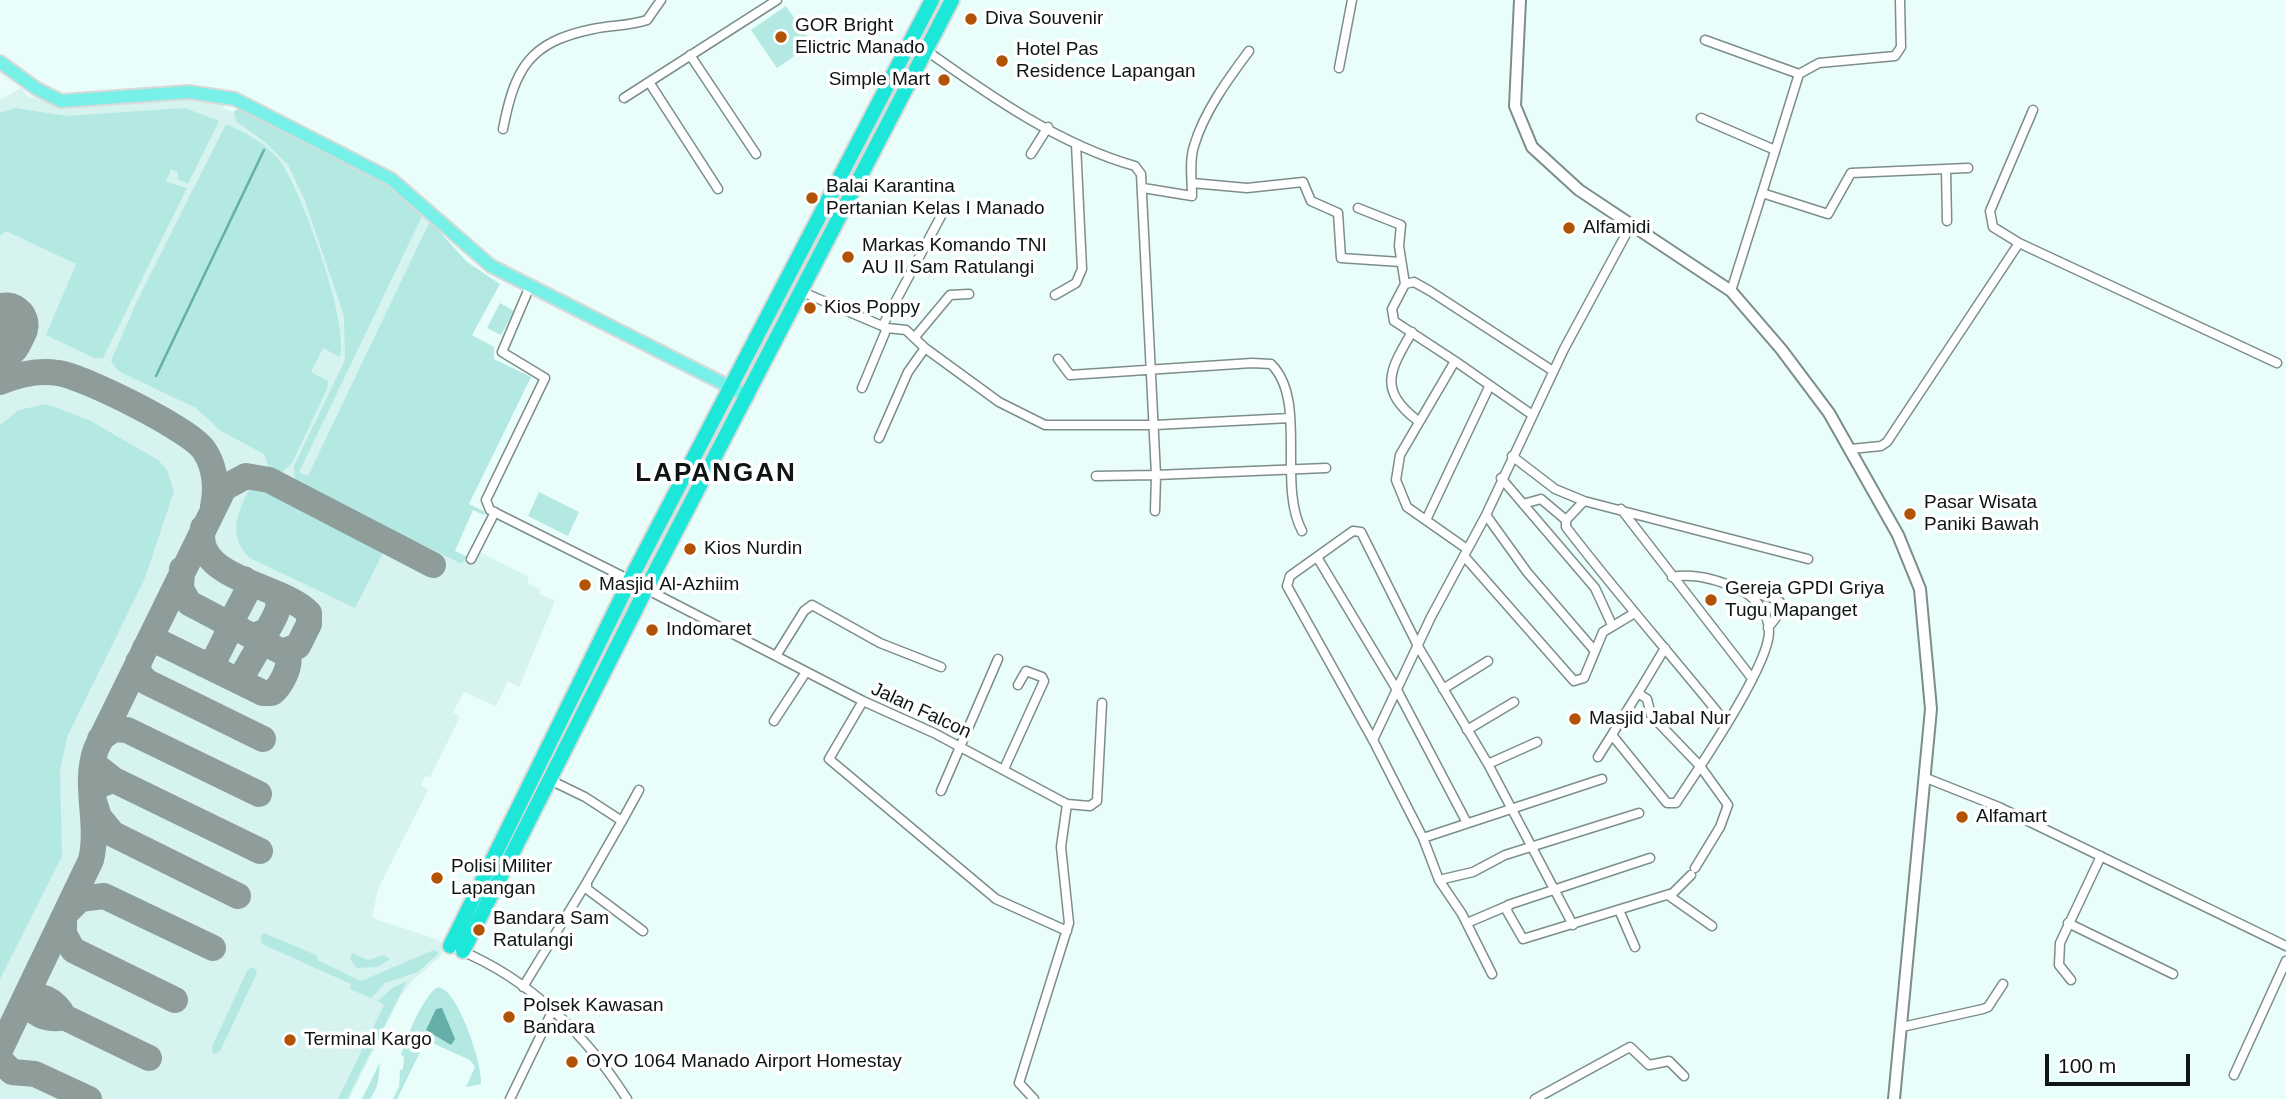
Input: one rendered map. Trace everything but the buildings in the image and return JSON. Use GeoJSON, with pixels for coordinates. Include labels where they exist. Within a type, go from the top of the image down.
{"type":"FeatureCollection","features":[{"type":"Feature","properties":{"kind":"highway"},"geometry":{"type":"LineString","coordinates":[[456,949],[631,580],[932,0]]}},
{"type":"Feature","properties":{"kind":"highway"},"geometry":{"type":"LineString","coordinates":[[456,949],[550,780],[646,589],[953,0]]}},
{"type":"Feature","properties":{"kind":"highway"},"geometry":{"type":"LineString","coordinates":[[827,202],[842,210]]}},
{"type":"Feature","properties":{"kind":"main road"},"geometry":{"type":"LineString","coordinates":[[1520,0],[1515,96],[1519,120],[1526,136],[1546,162],[1579,190],[1731,291],[1790,360],[1851,449],[1898,535],[1920,589],[1931,709],[1894,1099]]}},
{"type":"Feature","properties":{"kind":"main road"},"geometry":{"type":"LineString","coordinates":[[0,62],[37,89],[61,101],[189,93],[235,99],[391,179],[473,253],[530,286],[748,396]]}},
{"type":"Feature","properties":{"kind":"street"},"geometry":{"type":"LineString","coordinates":[[503,129],[515,81],[538,50],[551,41],[569,35],[647,20],[661,0]]}},
{"type":"Feature","properties":{"kind":"street"},"geometry":{"type":"LineString","coordinates":[[624,98],[777,0]]}},
{"type":"Feature","properties":{"kind":"street"},"geometry":{"type":"LineString","coordinates":[[1339,68],[1352,0]]}},
{"type":"Feature","properties":{"kind":"street"},"geometry":{"type":"LineString","coordinates":[[1731,291],[1799,74],[1819,63],[1895,55],[1901,47],[1900,0]]}},
{"type":"Feature","properties":{"kind":"street"},"geometry":{"type":"LineString","coordinates":[[1705,40],[1799,74]]}},
{"type":"Feature","properties":{"kind":"street"},"geometry":{"type":"LineString","coordinates":[[927,51],[975,85],[1076,144],[1098,156],[1135,166],[1141,174],[1155,425],[1155,511]]}},
{"type":"Feature","properties":{"kind":"street"},"geometry":{"type":"LineString","coordinates":[[1143,188],[1192,196],[1192,156],[1197,137],[1222,89],[1250,51]]}},
{"type":"Feature","properties":{"kind":"street"},"geometry":{"type":"LineString","coordinates":[[690,55],[756,154]]}},
{"type":"Feature","properties":{"kind":"street"},"geometry":{"type":"LineString","coordinates":[[649,82],[718,189]]}},
{"type":"Feature","properties":{"kind":"street"},"geometry":{"type":"LineString","coordinates":[[2033,110],[1990,211],[1993,227],[2019,243],[2277,363]]}},
{"type":"Feature","properties":{"kind":"street"},"geometry":{"type":"LineString","coordinates":[[1701,118],[1775,150]]}},
{"type":"Feature","properties":{"kind":"street"},"geometry":{"type":"LineString","coordinates":[[1031,155],[1048,127]]}},
{"type":"Feature","properties":{"kind":"street"},"geometry":{"type":"LineString","coordinates":[[1055,295],[1076,283],[1082,269],[1076,144]]}},
{"type":"Feature","properties":{"kind":"street"},"geometry":{"type":"LineString","coordinates":[[1762,193],[1828,214],[1852,173],[1968,168]]}},
{"type":"Feature","properties":{"kind":"street"},"geometry":{"type":"LineString","coordinates":[[1946,169],[1947,222]]}},
{"type":"Feature","properties":{"kind":"street"},"geometry":{"type":"LineString","coordinates":[[1192,183],[1247,188],[1303,182],[1311,201],[1338,213],[1340,258],[1401,262]]}},
{"type":"Feature","properties":{"kind":"street"},"geometry":{"type":"LineString","coordinates":[[1358,208],[1401,225],[1401,262],[1405,284],[1392,317],[1531,414]]}},
{"type":"Feature","properties":{"kind":"street"},"geometry":{"type":"LineString","coordinates":[[862,388],[885,326],[941,216]]}},
{"type":"Feature","properties":{"kind":"street"},"geometry":{"type":"LineString","coordinates":[[1373,740],[1418,643],[1486,515],[1531,414],[1632,223]]}},
{"type":"Feature","properties":{"kind":"street"},"geometry":{"type":"LineString","coordinates":[[1851,449],[1881,446],[1887,442],[2019,243]]}},
{"type":"Feature","properties":{"kind":"street"},"geometry":{"type":"LineString","coordinates":[[1405,284],[1414,282],[1430,291],[1553,371]]}},
{"type":"Feature","properties":{"kind":"street"},"geometry":{"type":"LineString","coordinates":[[530,286],[502,352],[545,378],[486,500],[490,510],[631,580]]}},
{"type":"Feature","properties":{"kind":"street"},"geometry":{"type":"LineString","coordinates":[[800,291],[885,326],[899,327],[999,402],[1045,425],[1155,425],[1290,418]]}},
{"type":"Feature","properties":{"kind":"street"},"geometry":{"type":"LineString","coordinates":[[915,337],[950,295],[969,294]]}},
{"type":"Feature","properties":{"kind":"street"},"geometry":{"type":"LineString","coordinates":[[1412,332],[1395,362],[1391,390],[1400,407],[1418,421]]}},
{"type":"Feature","properties":{"kind":"street"},"geometry":{"type":"LineString","coordinates":[[879,438],[908,372],[925,348]]}},
{"type":"Feature","properties":{"kind":"street"},"geometry":{"type":"LineString","coordinates":[[1058,359],[1070,375],[1271,364],[1283,383],[1290,418],[1292,507],[1302,531]]}},
{"type":"Feature","properties":{"kind":"street"},"geometry":{"type":"LineString","coordinates":[[1455,361],[1399,455],[1396,480],[1407,507],[1466,552],[1574,681],[1584,678],[1603,632],[1633,614]]}},
{"type":"Feature","properties":{"kind":"street"},"geometry":{"type":"LineString","coordinates":[[1426,520],[1489,387]]}},
{"type":"Feature","properties":{"kind":"street"},"geometry":{"type":"LineString","coordinates":[[1512,456],[1555,489],[1584,501],[1808,559]]}},
{"type":"Feature","properties":{"kind":"street"},"geometry":{"type":"LineString","coordinates":[[1096,477],[1326,468]]}},
{"type":"Feature","properties":{"kind":"street"},"geometry":{"type":"LineString","coordinates":[[1501,478],[1595,588],[1612,625]]}},
{"type":"Feature","properties":{"kind":"street"},"geometry":{"type":"LineString","coordinates":[[1523,503],[1541,499],[1555,489]]}},
{"type":"Feature","properties":{"kind":"street"},"geometry":{"type":"LineString","coordinates":[[1541,499],[1566,520]]}},
{"type":"Feature","properties":{"kind":"street"},"geometry":{"type":"LineString","coordinates":[[1584,501],[1566,520],[1566,527],[1633,614],[1665,648],[1727,724]]}},
{"type":"Feature","properties":{"kind":"street"},"geometry":{"type":"LineString","coordinates":[[1621,509],[1751,677]]}},
{"type":"Feature","properties":{"kind":"street"},"geometry":{"type":"LineString","coordinates":[[471,559],[495,512]]}},
{"type":"Feature","properties":{"kind":"street"},"geometry":{"type":"LineString","coordinates":[[1486,515],[1527,572],[1594,650]]}},
{"type":"Feature","properties":{"kind":"street"},"geometry":{"type":"LineString","coordinates":[[1492,974],[1467,923],[1439,880],[1423,838],[1373,740],[1287,586],[1290,576],[1353,531],[1361,532],[1418,643],[1488,764],[1552,890],[1573,925]]}},
{"type":"Feature","properties":{"kind":"street"},"geometry":{"type":"LineString","coordinates":[[1317,557],[1396,688],[1467,824]]}},
{"type":"Feature","properties":{"kind":"street"},"geometry":{"type":"LineString","coordinates":[[1672,577],[1688,575],[1707,579],[1780,602],[1778,615],[1768,628]]}},
{"type":"Feature","properties":{"kind":"street","name":"Jalan Falcon"},"geometry":{"type":"LineString","coordinates":[[646,589],[863,701],[959,746],[1067,804]]}},
{"type":"Feature","properties":{"kind":"street"},"geometry":{"type":"LineString","coordinates":[[1612,735],[1667,803],[1676,803],[1727,724],[1765,649],[1768,628],[1762,609],[1746,593]]}},
{"type":"Feature","properties":{"kind":"street"},"geometry":{"type":"LineString","coordinates":[[776,656],[804,611],[812,605],[880,643],[941,667]]}},
{"type":"Feature","properties":{"kind":"street"},"geometry":{"type":"LineString","coordinates":[[1598,757],[1665,648]]}},
{"type":"Feature","properties":{"kind":"street"},"geometry":{"type":"LineString","coordinates":[[941,791],[998,659]]}},
{"type":"Feature","properties":{"kind":"street"},"geometry":{"type":"LineString","coordinates":[[1443,689],[1488,661]]}},
{"type":"Feature","properties":{"kind":"street"},"geometry":{"type":"LineString","coordinates":[[1004,769],[1044,681],[1042,677],[1026,671],[1018,685]]}},
{"type":"Feature","properties":{"kind":"street"},"geometry":{"type":"LineString","coordinates":[[774,721],[806,672]]}},
{"type":"Feature","properties":{"kind":"street"},"geometry":{"type":"LineString","coordinates":[[1507,906],[1523,939],[1679,891],[1693,871],[1720,827],[1728,804],[1700,766],[1655,719],[1647,699],[1638,693]]}},
{"type":"Feature","properties":{"kind":"street"},"geometry":{"type":"LineString","coordinates":[[863,701],[829,759],[996,899],[1067,931]]}},
{"type":"Feature","properties":{"kind":"street"},"geometry":{"type":"LineString","coordinates":[[1467,730],[1514,702]]}},
{"type":"Feature","properties":{"kind":"street"},"geometry":{"type":"LineString","coordinates":[[1034,1099],[1023,1090],[1020,1076],[1067,931],[1069,911],[1061,847],[1067,804],[1090,806],[1097,802],[1102,703]]}},
{"type":"Feature","properties":{"kind":"street"},"geometry":{"type":"LineString","coordinates":[[1488,764],[1537,742]]}},
{"type":"Feature","properties":{"kind":"street"},"geometry":{"type":"LineString","coordinates":[[1926,778],[1999,807],[2286,946]]}},
{"type":"Feature","properties":{"kind":"street"},"geometry":{"type":"LineString","coordinates":[[1423,838],[1602,779]]}},
{"type":"Feature","properties":{"kind":"street"},"geometry":{"type":"LineString","coordinates":[[550,780],[585,797],[622,821]]}},
{"type":"Feature","properties":{"kind":"street"},"geometry":{"type":"LineString","coordinates":[[523,986],[587,882],[639,790]]}},
{"type":"Feature","properties":{"kind":"street"},"geometry":{"type":"LineString","coordinates":[[1439,880],[1473,872],[1505,855],[1639,813]]}},
{"type":"Feature","properties":{"kind":"street"},"geometry":{"type":"LineString","coordinates":[[2071,980],[2063,972],[2058,955],[2068,923],[2101,856]]}},
{"type":"Feature","properties":{"kind":"street"},"geometry":{"type":"LineString","coordinates":[[1467,923],[1552,890],[1650,858]]}},
{"type":"Feature","properties":{"kind":"street"},"geometry":{"type":"LineString","coordinates":[[587,882],[587,889],[643,931]]}},
{"type":"Feature","properties":{"kind":"street"},"geometry":{"type":"LineString","coordinates":[[1668,895],[1712,926]]}},
{"type":"Feature","properties":{"kind":"street"},"geometry":{"type":"LineString","coordinates":[[1619,910],[1635,947]]}},
{"type":"Feature","properties":{"kind":"street"},"geometry":{"type":"LineString","coordinates":[[2068,923],[2173,975]]}},
{"type":"Feature","properties":{"kind":"street"},"geometry":{"type":"LineString","coordinates":[[456,949],[523,986],[553,1010],[591,1047],[627,1099]]}},
{"type":"Feature","properties":{"kind":"street"},"geometry":{"type":"LineString","coordinates":[[2234,1075],[2286,961]]}},
{"type":"Feature","properties":{"kind":"street"},"geometry":{"type":"LineString","coordinates":[[1902,1027],[1983,1009],[1992,1002],[2003,984]]}},
{"type":"Feature","properties":{"kind":"street"},"geometry":{"type":"LineString","coordinates":[[510,1099],[553,1010]]}},
{"type":"Feature","properties":{"kind":"street"},"geometry":{"type":"LineString","coordinates":[[1535,1099],[1630,1047],[1649,1065],[1669,1061],[1684,1076]]}},
{"type":"Feature","properties":{"kind":"shaded area","name":"GOR Bright Elictric Manado"},"geometry":{"type":"Polygon","coordinates":[[[786,6],[812,44],[777,68],[751,30],[786,6]]]}},
{"type":"Feature","properties":{"kind":"shaded area"},"geometry":{"type":"Polygon","coordinates":[[[21,88],[27,96],[64,107],[196,97],[225,103],[223,108],[236,113],[238,109],[299,139],[423,214],[445,238],[452,550],[468,558],[467,561],[471,563],[479,552],[529,577],[527,583],[540,590],[539,594],[555,601],[519,687],[508,681],[496,706],[464,692],[453,712],[460,717],[430,777],[425,776],[421,785],[428,790],[378,889],[372,918],[439,940],[444,949],[439,958],[413,980],[400,997],[349,1099],[0,1099],[0,100],[21,88]]]}},
{"type":"Feature","properties":{"kind":"shaded area"},"geometry":{"type":"Polygon","coordinates":[[[15,108],[67,116],[185,108],[219,121],[188,184],[178,179],[178,172],[171,169],[166,182],[187,188],[103,358],[94,358],[46,335],[76,264],[6,231],[0,236],[0,113],[15,108]]]}},
{"type":"Feature","properties":{"kind":"shaded area"},"geometry":{"type":"Polygon","coordinates":[[[238,109],[388,184],[423,214],[299,472],[308,476],[430,221],[467,262],[500,284],[472,335],[494,347],[494,359],[531,377],[469,504],[485,512],[484,515],[473,510],[455,551],[466,556],[462,564],[295,482],[294,466],[345,360],[344,316],[304,198],[288,165],[266,143],[236,121],[234,111],[238,109]]]}},
{"type":"Feature","properties":{"kind":"shaded area"},"geometry":{"type":"Polygon","coordinates":[[[226,124],[268,148],[288,175],[322,257],[338,316],[340,357],[323,348],[311,372],[328,381],[327,389],[292,463],[280,474],[269,468],[264,454],[221,431],[196,408],[118,371],[111,361],[138,299],[226,124]]]}},
{"type":"Feature","properties":{"kind":"shaded area"},"geometry":{"type":"Polygon","coordinates":[[[500,303],[514,311],[501,335],[487,328],[500,303]]]}},
{"type":"Feature","properties":{"kind":"shaded area"},"geometry":{"type":"Polygon","coordinates":[[[46,404],[91,421],[158,460],[167,470],[174,491],[145,578],[67,737],[60,770],[62,856],[0,979],[0,425],[19,410],[46,404]]]}},
{"type":"Feature","properties":{"kind":"shaded area"},"geometry":{"type":"Polygon","coordinates":[[[258,487],[382,548],[383,553],[355,608],[250,558],[243,550],[236,533],[238,516],[249,489],[258,487]]]}},
{"type":"Feature","properties":{"kind":"shaded area"},"geometry":{"type":"Polygon","coordinates":[[[539,492],[579,512],[568,536],[528,516],[539,492]]]}},
{"type":"Feature","properties":{"kind":"shaded area"},"geometry":{"type":"Polygon","coordinates":[[[264,933],[318,956],[317,960],[361,981],[434,950],[439,953],[418,972],[385,983],[371,998],[350,989],[351,984],[262,944],[260,938],[264,933]]]}},
{"type":"Feature","properties":{"kind":"shaded area"},"geometry":{"type":"Polygon","coordinates":[[[352,953],[368,960],[384,955],[390,959],[377,967],[357,968],[350,959],[352,953]]]}},
{"type":"Feature","properties":{"kind":"shaded area"},"geometry":{"type":"Polygon","coordinates":[[[254,967],[257,973],[220,1051],[213,1055],[212,1047],[248,969],[254,967]]]}},
{"type":"Feature","properties":{"kind":"shaded area"},"geometry":{"type":"Polygon","coordinates":[[[407,981],[347,1099],[338,1099],[384,1005],[378,1001],[392,988],[407,981]]]}},
{"type":"Feature","properties":{"kind":"shaded area"},"geometry":{"type":"Polygon","coordinates":[[[438,987],[446,991],[453,1000],[468,1029],[478,1061],[481,1084],[466,1087],[475,1067],[470,1060],[426,1040],[397,1099],[393,1099],[399,1087],[400,1070],[403,1069],[404,1057],[401,1055],[406,1039],[427,998],[438,987]]]}},
{"type":"Feature","properties":{"kind":"shaded area"},"geometry":{"type":"Polygon","coordinates":[[[442,1008],[455,1039],[451,1045],[426,1030],[436,1009],[442,1008]]]}},
{"type":"Feature","properties":{"kind":"shaded area"},"geometry":{"type":"Polygon","coordinates":[[[380,1062],[376,1090],[370,1099],[362,1099],[380,1062]]]}},
{"type":"Feature","properties":{"kind":"waterway"},"geometry":{"type":"LineString","coordinates":[[156,376],[264,150]]}},
{"type":"Feature","properties":{"kind":"taxiway"},"geometry":{"type":"LineString","coordinates":[[0,382],[28,374],[58,373],[90,383],[159,418],[195,441],[204,450],[214,478],[213,507]]}},
{"type":"Feature","properties":{"kind":"taxiway"},"geometry":{"type":"LineString","coordinates":[[0,1050],[91,860],[94,832],[91,776],[96,749],[224,488],[246,476],[269,480],[433,565]]}},
{"type":"Feature","properties":{"kind":"taxiway"},"geometry":{"type":"LineString","coordinates":[[203,528],[203,545],[211,559],[225,570],[296,603],[309,613],[309,624],[298,646],[285,651]]}},
{"type":"Feature","properties":{"kind":"taxiway"},"geometry":{"type":"LineString","coordinates":[[145,648],[152,642],[159,642],[263,693],[272,693],[284,676],[288,655],[189,603],[181,589],[182,569]]}},
{"type":"Feature","properties":{"kind":"taxiway"},"geometry":{"type":"LineString","coordinates":[[203,664],[215,659],[228,633],[224,621],[232,620],[249,588],[244,579]]}},
{"type":"Feature","properties":{"kind":"taxiway"},"geometry":{"type":"LineString","coordinates":[[233,678],[241,678],[259,647],[254,636],[267,631],[275,617],[278,602],[274,593]]}},
{"type":"Feature","properties":{"kind":"taxiway"},"geometry":{"type":"LineString","coordinates":[[138,662],[139,674],[147,682],[263,739]]}},
{"type":"Feature","properties":{"kind":"taxiway"},"geometry":{"type":"LineString","coordinates":[[100,739],[114,729],[127,730],[259,794]]}},
{"type":"Feature","properties":{"kind":"taxiway"},"geometry":{"type":"LineString","coordinates":[[100,769],[114,780],[260,851]]}},
{"type":"Feature","properties":{"kind":"taxiway"},"geometry":{"type":"LineString","coordinates":[[114,780],[99,785],[92,795],[99,817],[113,834],[238,896]]}},
{"type":"Feature","properties":{"kind":"taxiway"},"geometry":{"type":"LineString","coordinates":[[68,911],[80,899],[104,896],[213,948]]}},
{"type":"Feature","properties":{"kind":"taxiway"},"geometry":{"type":"LineString","coordinates":[[64,919],[64,934],[73,950],[175,1000]]}},
{"type":"Feature","properties":{"kind":"taxiway"},"geometry":{"type":"LineString","coordinates":[[64,1017],[48,1000],[25,998],[36,1013],[51,1018],[64,1017],[149,1058]]}},
{"type":"Feature","properties":{"kind":"taxiway"},"geometry":{"type":"LineString","coordinates":[[0,1060],[12,1072],[35,1074],[89,1099]]}},
{"type":"Feature","properties":{"kind":"runway"},"geometry":{"type":"LineString","coordinates":[[0,337],[6,325]]}},
{"type":"Feature","properties":{"kind":"place","name":"Diva Souvenir"},"geometry":{"type":"Point","coordinates":[971,19]}},
{"type":"Feature","properties":{"kind":"place","name":"GOR Bright Elictric Manado"},"geometry":{"type":"Point","coordinates":[781,37]}},
{"type":"Feature","properties":{"kind":"place","name":"Hotel Pas Residence Lapangan"},"geometry":{"type":"Point","coordinates":[1002,61]}},
{"type":"Feature","properties":{"kind":"place","name":"Simple Mart"},"geometry":{"type":"Point","coordinates":[944,80]}},
{"type":"Feature","properties":{"kind":"place","name":"Balai Karantina Pertanian Kelas I Manado"},"geometry":{"type":"Point","coordinates":[812,198]}},
{"type":"Feature","properties":{"kind":"place","name":"Alfamidi"},"geometry":{"type":"Point","coordinates":[1569,228]}},
{"type":"Feature","properties":{"kind":"place","name":"Markas Komando TNI AU II Sam Ratulangi"},"geometry":{"type":"Point","coordinates":[848,257]}},
{"type":"Feature","properties":{"kind":"place","name":"Kios Poppy"},"geometry":{"type":"Point","coordinates":[810,308]}},
{"type":"Feature","properties":{"kind":"place","name":"Pasar Wisata Paniki Bawah"},"geometry":{"type":"Point","coordinates":[1910,514]}},
{"type":"Feature","properties":{"kind":"place","name":"Kios Nurdin"},"geometry":{"type":"Point","coordinates":[690,549]}},
{"type":"Feature","properties":{"kind":"place","name":"Masjid Al-Azhiim"},"geometry":{"type":"Point","coordinates":[585,585]}},
{"type":"Feature","properties":{"kind":"place","name":"Gereja GPDI Griya Tugu Mapanget"},"geometry":{"type":"Point","coordinates":[1711,600]}},
{"type":"Feature","properties":{"kind":"place","name":"Indomaret"},"geometry":{"type":"Point","coordinates":[652,630]}},
{"type":"Feature","properties":{"kind":"place","name":"Masjid Jabal Nur"},"geometry":{"type":"Point","coordinates":[1575,719]}},
{"type":"Feature","properties":{"kind":"place","name":"Alfamart"},"geometry":{"type":"Point","coordinates":[1962,817]}},
{"type":"Feature","properties":{"kind":"place","name":"Polisi Militer Lapangan"},"geometry":{"type":"Point","coordinates":[437,878]}},
{"type":"Feature","properties":{"kind":"place","name":"Bandara Sam Ratulangi"},"geometry":{"type":"Point","coordinates":[479,930]}},
{"type":"Feature","properties":{"kind":"place","name":"Polsek Kawasan Bandara"},"geometry":{"type":"Point","coordinates":[509,1017]}},
{"type":"Feature","properties":{"kind":"place","name":"Terminal Kargo"},"geometry":{"type":"Point","coordinates":[290,1040]}},
{"type":"Feature","properties":{"kind":"place","name":"OYO 1064 Manado Airport Homestay"},"geometry":{"type":"Point","coordinates":[572,1062]}},
{"type":"Feature","properties":{"kind":"district","name":"LAPANGAN"},"geometry":{"type":"Point","coordinates":[716,474]}}]}
